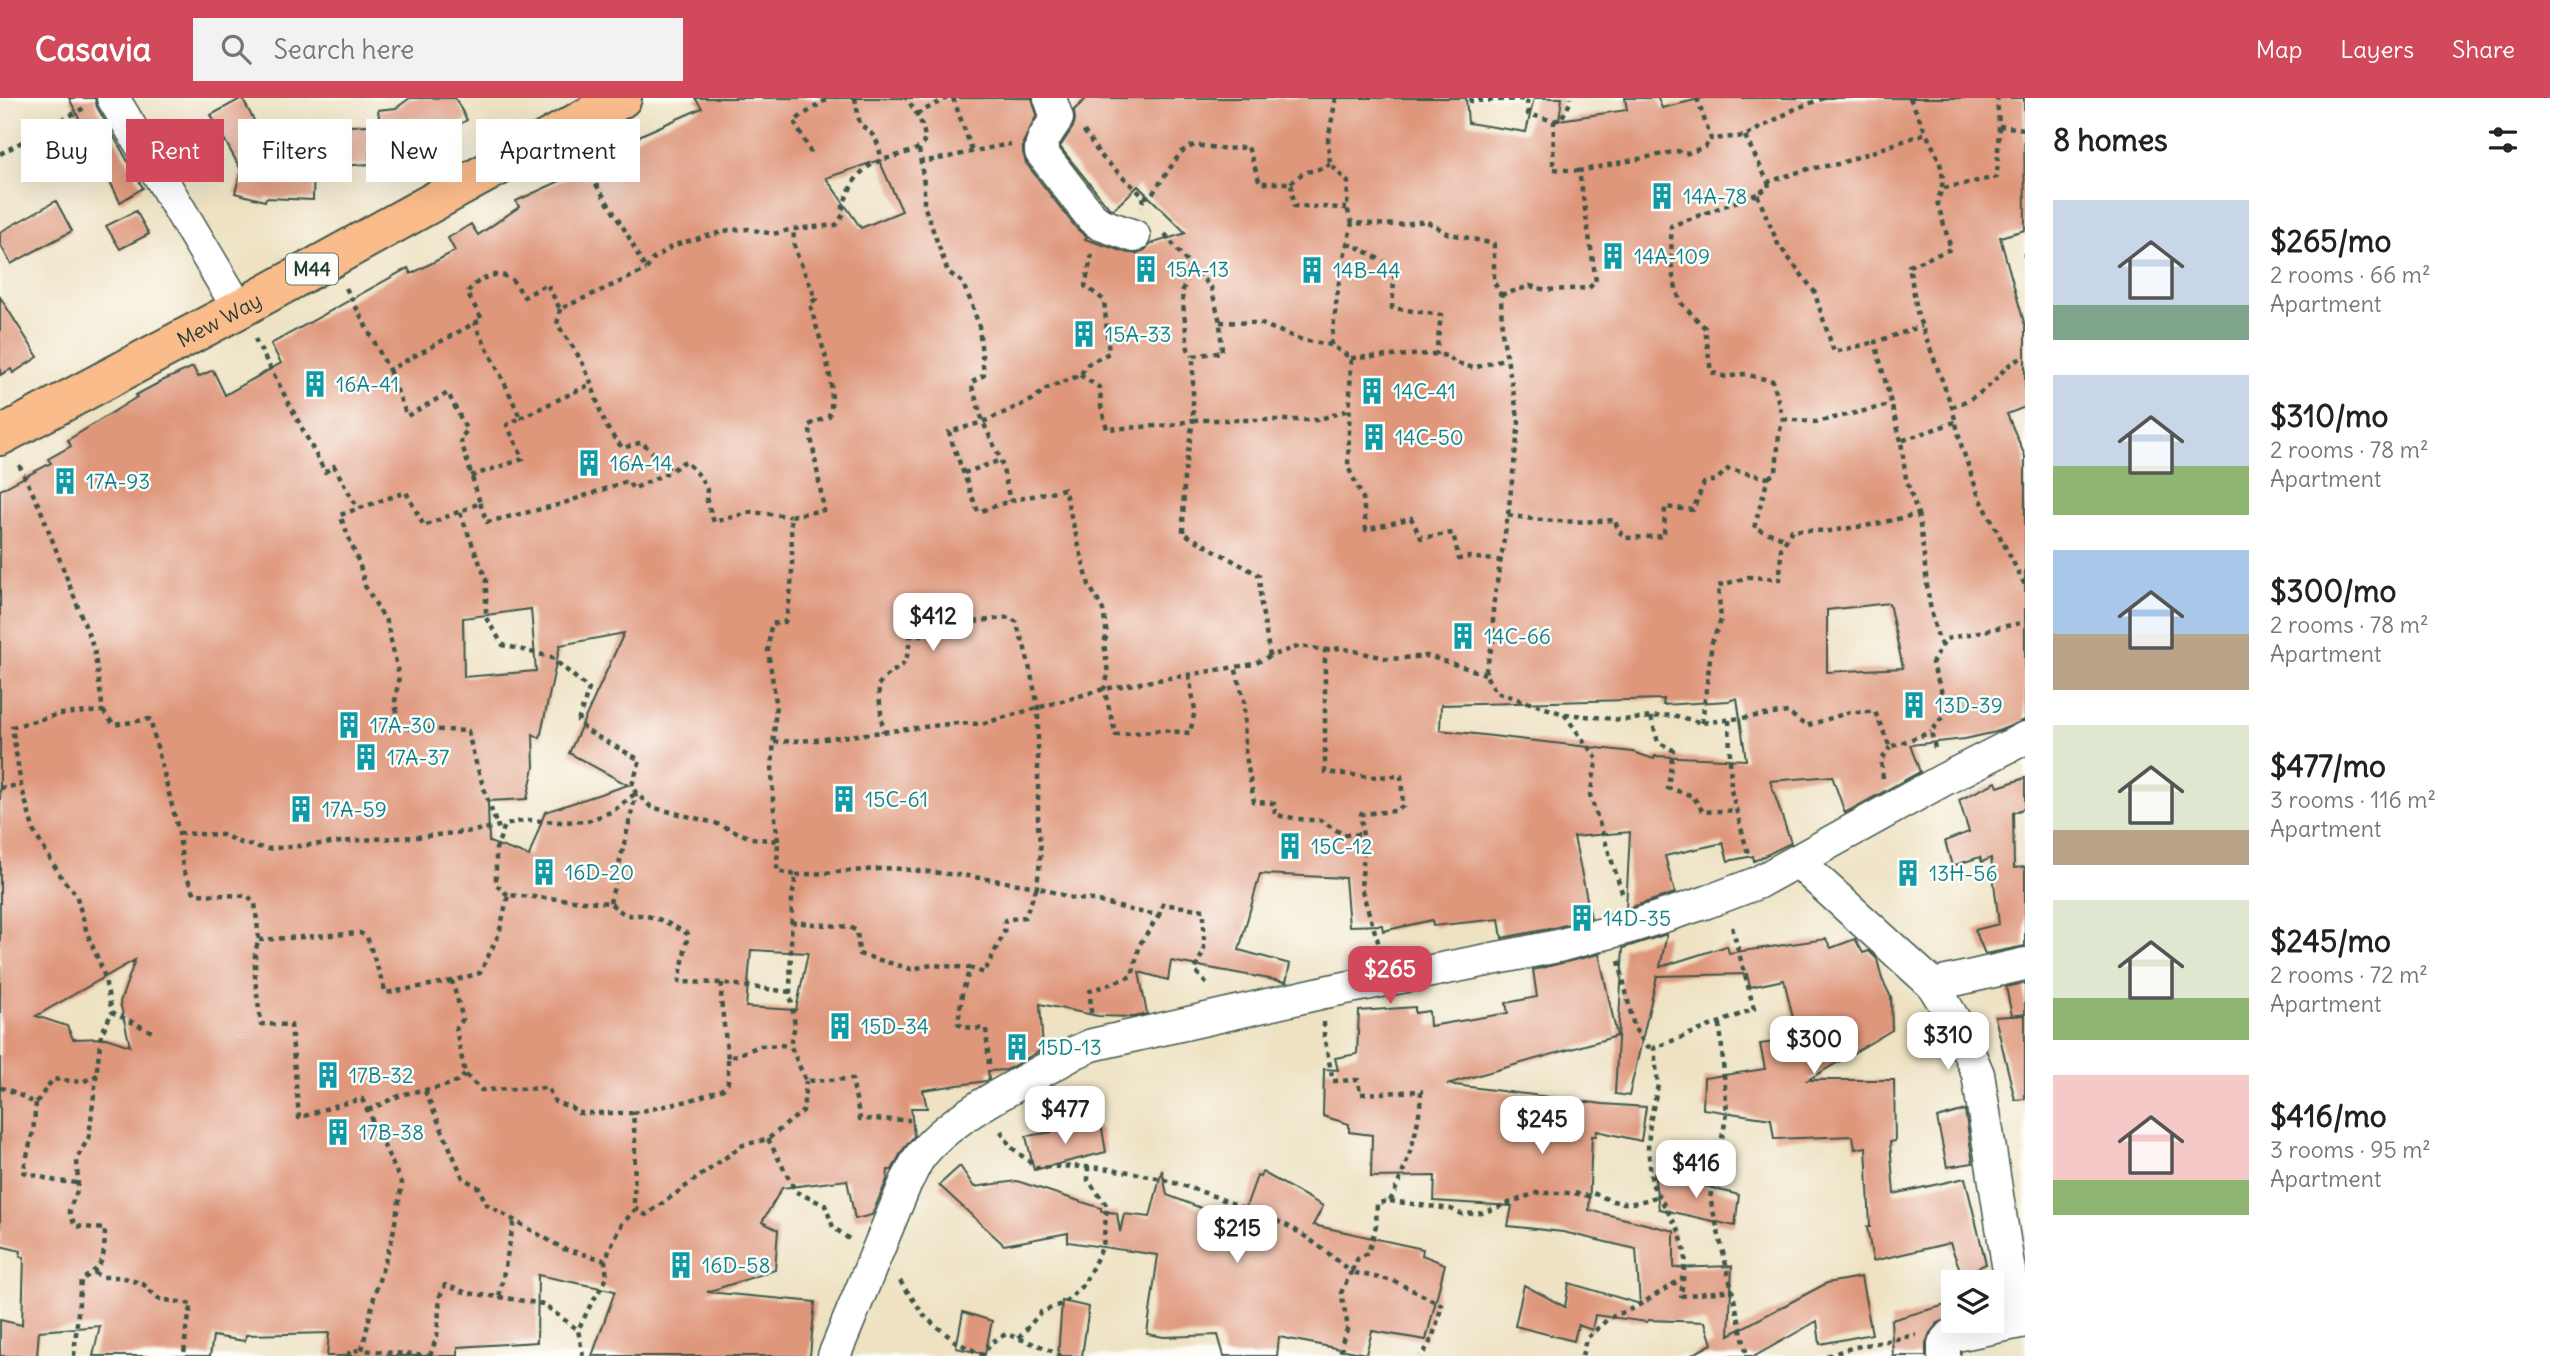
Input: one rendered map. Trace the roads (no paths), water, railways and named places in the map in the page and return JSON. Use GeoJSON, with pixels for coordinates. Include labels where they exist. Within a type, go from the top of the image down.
{"type":"FeatureCollection","features":[{"type":"Feature","properties":{"kind":"main road","name":"Mew Way"},"geometry":{"type":"LineString","coordinates":[[8,448],[239,309],[622,98]]}},
{"type":"Feature","properties":{"kind":"street"},"geometry":{"type":"LineString","coordinates":[[102,101],[239,309]]}},
{"type":"Feature","properties":{"kind":"street"},"geometry":{"type":"LineString","coordinates":[[1054,108],[1040,147],[1091,218],[1100,224],[1147,225]]}},
{"type":"Feature","properties":{"kind":"street"},"geometry":{"type":"LineString","coordinates":[[834,1356],[906,1182],[919,1158],[959,1120],[1092,1045],[1325,992],[1558,946],[1623,929],[1721,897],[1757,883],[1798,862],[1943,780],[2025,738]]}},
{"type":"Feature","properties":{"kind":"street"},"geometry":{"type":"LineString","coordinates":[[1798,862],[1933,985],[1956,1023],[1978,1074],[2021,1321],[1947,1346]]}},
{"type":"Feature","properties":{"kind":"street"},"geometry":{"type":"LineString","coordinates":[[1933,985],[2025,964]]}},
{"type":"Feature","properties":{"kind":"place","name":"14A-78"},"geometry":{"type":"Point","coordinates":[1662,196]}},
{"type":"Feature","properties":{"kind":"place","name":"14A-109"},"geometry":{"type":"Point","coordinates":[1613,256]}},
{"type":"Feature","properties":{"kind":"place","name":"15A-13"},"geometry":{"type":"Point","coordinates":[1146,269]}},
{"type":"Feature","properties":{"kind":"place","name":"14B-44"},"geometry":{"type":"Point","coordinates":[1312,270]}},
{"type":"Feature","properties":{"kind":"place","name":"15A-33"},"geometry":{"type":"Point","coordinates":[1084,334]}},
{"type":"Feature","properties":{"kind":"place","name":"16A-41"},"geometry":{"type":"Point","coordinates":[315,384]}},
{"type":"Feature","properties":{"kind":"place","name":"14C-41"},"geometry":{"type":"Point","coordinates":[1372,391]}},
{"type":"Feature","properties":{"kind":"place","name":"14C-50"},"geometry":{"type":"Point","coordinates":[1374,437]}},
{"type":"Feature","properties":{"kind":"place","name":"16A-14"},"geometry":{"type":"Point","coordinates":[589,463]}},
{"type":"Feature","properties":{"kind":"place","name":"17A-93"},"geometry":{"type":"Point","coordinates":[65,481]}},
{"type":"Feature","properties":{"kind":"place","name":"14C-66"},"geometry":{"type":"Point","coordinates":[1463,636]}},
{"type":"Feature","properties":{"kind":"place","name":"13D-39"},"geometry":{"type":"Point","coordinates":[1914,705]}},
{"type":"Feature","properties":{"kind":"place","name":"17A-30"},"geometry":{"type":"Point","coordinates":[349,725]}},
{"type":"Feature","properties":{"kind":"place","name":"17A-37"},"geometry":{"type":"Point","coordinates":[366,757]}},
{"type":"Feature","properties":{"kind":"place","name":"15C-61"},"geometry":{"type":"Point","coordinates":[844,799]}},
{"type":"Feature","properties":{"kind":"place","name":"17A-59"},"geometry":{"type":"Point","coordinates":[301,809]}},
{"type":"Feature","properties":{"kind":"place","name":"15C-12"},"geometry":{"type":"Point","coordinates":[1290,846]}},
{"type":"Feature","properties":{"kind":"place","name":"16D-20"},"geometry":{"type":"Point","coordinates":[544,872]}},
{"type":"Feature","properties":{"kind":"place","name":"13H-56"},"geometry":{"type":"Point","coordinates":[1908,873]}},
{"type":"Feature","properties":{"kind":"place","name":"14D-35"},"geometry":{"type":"Point","coordinates":[1582,918]}},
{"type":"Feature","properties":{"kind":"place","name":"15D-34"},"geometry":{"type":"Point","coordinates":[840,1026]}},
{"type":"Feature","properties":{"kind":"place","name":"15D-13"},"geometry":{"type":"Point","coordinates":[1017,1047]}},
{"type":"Feature","properties":{"kind":"place","name":"17B-32"},"geometry":{"type":"Point","coordinates":[328,1075]}},
{"type":"Feature","properties":{"kind":"place","name":"17B-38"},"geometry":{"type":"Point","coordinates":[338,1132]}},
{"type":"Feature","properties":{"kind":"place","name":"16D-58"},"geometry":{"type":"Point","coordinates":[681,1265]}}]}
